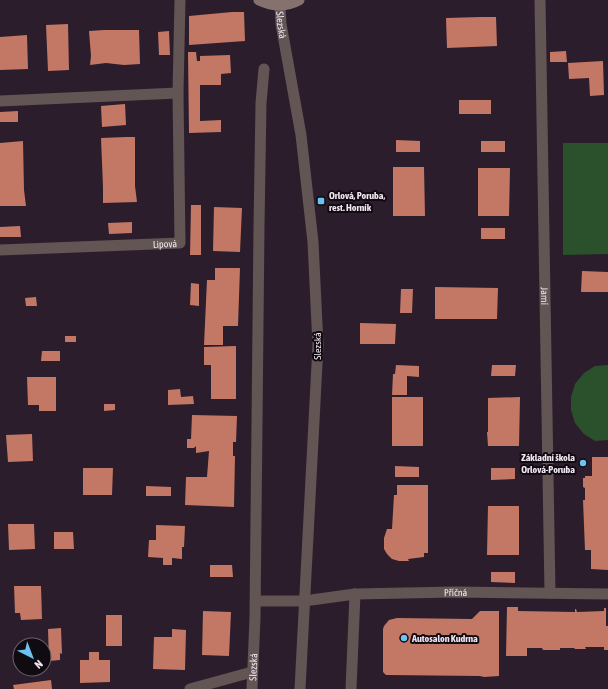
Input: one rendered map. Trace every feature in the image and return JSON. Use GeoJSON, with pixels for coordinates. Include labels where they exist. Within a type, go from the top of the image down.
{"type":"FeatureCollection","features":[{"type":"Feature","properties":{"kind":"main road"},"geometry":{"type":"LineString","coordinates":[[259,0],[269,4],[280,5],[293,3],[299,0]]}},
{"type":"Feature","properties":{"kind":"street","name":"Lipová"},"geometry":{"type":"LineString","coordinates":[[0,250],[180,243],[178,93],[180,0]]}},
{"type":"Feature","properties":{"kind":"street","name":"Jarní"},"geometry":{"type":"LineString","coordinates":[[540,0],[550,593]]}},
{"type":"Feature","properties":{"kind":"street","name":"Slezská"},"geometry":{"type":"LineString","coordinates":[[280,5],[281,24],[301,135],[313,242],[318,345],[300,689]]}},
{"type":"Feature","properties":{"kind":"street","name":"Slezská"},"geometry":{"type":"LineString","coordinates":[[252,689],[256,601],[261,103],[264,69]]}},
{"type":"Feature","properties":{"kind":"street"},"geometry":{"type":"LineString","coordinates":[[0,101],[178,93]]}},
{"type":"Feature","properties":{"kind":"street","name":"Příčná"},"geometry":{"type":"LineString","coordinates":[[256,601],[304,601],[355,594],[455,592],[608,594]]}},
{"type":"Feature","properties":{"kind":"street"},"geometry":{"type":"LineString","coordinates":[[351,689],[355,594]]}},
{"type":"Feature","properties":{"kind":"street"},"geometry":{"type":"LineString","coordinates":[[190,689],[252,672]]}},
{"type":"Feature","properties":{"kind":"green space"},"geometry":{"type":"Polygon","coordinates":[[[563,143],[608,143],[608,254],[563,255],[563,143]]]}},
{"type":"Feature","properties":{"kind":"green space"},"geometry":{"type":"Polygon","coordinates":[[[608,365],[608,440],[595,441],[584,434],[575,423],[571,410],[571,397],[575,384],[584,373],[595,366],[608,365]]]}},
{"type":"Feature","properties":{"kind":"building"},"geometry":{"type":"Polygon","coordinates":[[[244,12],[245,41],[189,45],[189,16],[244,12]]]}},
{"type":"Feature","properties":{"kind":"building"},"geometry":{"type":"Polygon","coordinates":[[[496,17],[497,46],[447,48],[446,18],[496,17]]]}},
{"type":"Feature","properties":{"kind":"building"},"geometry":{"type":"Polygon","coordinates":[[[68,24],[69,70],[48,71],[46,25],[68,24]]]}},
{"type":"Feature","properties":{"kind":"building"},"geometry":{"type":"Polygon","coordinates":[[[139,30],[140,64],[124,65],[106,63],[90,65],[91,56],[89,31],[139,30]]]}},
{"type":"Feature","properties":{"kind":"building"},"geometry":{"type":"Polygon","coordinates":[[[169,31],[170,55],[159,55],[158,32],[169,31]]]}},
{"type":"Feature","properties":{"kind":"building"},"geometry":{"type":"Polygon","coordinates":[[[27,35],[28,69],[0,70],[0,37],[27,35]]]}},
{"type":"Feature","properties":{"kind":"building"},"geometry":{"type":"Polygon","coordinates":[[[566,51],[567,62],[550,62],[550,52],[566,51]]]}},
{"type":"Feature","properties":{"kind":"building"},"geometry":{"type":"Polygon","coordinates":[[[188,52],[196,52],[197,61],[200,61],[200,56],[230,55],[231,73],[221,74],[221,85],[200,85],[200,121],[221,120],[221,132],[189,133],[188,52]]]}},
{"type":"Feature","properties":{"kind":"building"},"geometry":{"type":"Polygon","coordinates":[[[603,61],[604,95],[590,96],[589,78],[569,79],[568,63],[603,61]]]}},
{"type":"Feature","properties":{"kind":"building"},"geometry":{"type":"Polygon","coordinates":[[[459,100],[491,100],[491,114],[459,114],[459,100]]]}},
{"type":"Feature","properties":{"kind":"building"},"geometry":{"type":"Polygon","coordinates":[[[125,104],[126,125],[102,127],[101,106],[125,104]]]}},
{"type":"Feature","properties":{"kind":"building"},"geometry":{"type":"Polygon","coordinates":[[[18,111],[18,122],[0,122],[0,112],[18,111]]]}},
{"type":"Feature","properties":{"kind":"building"},"geometry":{"type":"Polygon","coordinates":[[[135,137],[135,186],[137,202],[103,203],[101,138],[135,137]]]}},
{"type":"Feature","properties":{"kind":"building"},"geometry":{"type":"Polygon","coordinates":[[[396,140],[420,141],[420,152],[396,152],[396,140]]]}},
{"type":"Feature","properties":{"kind":"building"},"geometry":{"type":"Polygon","coordinates":[[[23,141],[24,190],[26,206],[0,206],[0,143],[23,141]]]}},
{"type":"Feature","properties":{"kind":"building"},"geometry":{"type":"Polygon","coordinates":[[[481,141],[505,141],[505,152],[481,152],[481,141]]]}},
{"type":"Feature","properties":{"kind":"building"},"geometry":{"type":"Polygon","coordinates":[[[393,167],[424,167],[425,216],[393,216],[393,167]]]}},
{"type":"Feature","properties":{"kind":"building"},"geometry":{"type":"Polygon","coordinates":[[[478,168],[510,168],[509,216],[478,216],[478,168]]]}},
{"type":"Feature","properties":{"kind":"building"},"geometry":{"type":"Polygon","coordinates":[[[191,205],[201,205],[201,255],[190,255],[191,205]]]}},
{"type":"Feature","properties":{"kind":"building"},"geometry":{"type":"Polygon","coordinates":[[[214,207],[242,208],[240,252],[213,251],[214,207]]]}},
{"type":"Feature","properties":{"kind":"building"},"geometry":{"type":"Polygon","coordinates":[[[132,222],[132,233],[109,234],[108,223],[132,222]]]}},
{"type":"Feature","properties":{"kind":"building"},"geometry":{"type":"Polygon","coordinates":[[[20,226],[21,237],[0,237],[0,227],[20,226]]]}},
{"type":"Feature","properties":{"kind":"building"},"geometry":{"type":"Polygon","coordinates":[[[481,228],[505,228],[505,239],[481,239],[481,228]]]}},
{"type":"Feature","properties":{"kind":"building"},"geometry":{"type":"Polygon","coordinates":[[[215,268],[240,268],[238,326],[223,326],[223,345],[204,345],[207,280],[215,280],[215,268]]]}},
{"type":"Feature","properties":{"kind":"building"},"geometry":{"type":"Polygon","coordinates":[[[582,271],[608,272],[608,292],[581,292],[582,271]]]}},
{"type":"Feature","properties":{"kind":"building"},"geometry":{"type":"Polygon","coordinates":[[[191,283],[199,284],[199,306],[190,305],[191,283]]]}},
{"type":"Feature","properties":{"kind":"building"},"geometry":{"type":"Polygon","coordinates":[[[435,287],[498,288],[497,319],[435,319],[435,287]]]}},
{"type":"Feature","properties":{"kind":"building"},"geometry":{"type":"Polygon","coordinates":[[[401,289],[413,289],[412,313],[400,313],[401,289]]]}},
{"type":"Feature","properties":{"kind":"building"},"geometry":{"type":"Polygon","coordinates":[[[36,297],[37,306],[26,306],[25,298],[36,297]]]}},
{"type":"Feature","properties":{"kind":"building"},"geometry":{"type":"Polygon","coordinates":[[[360,323],[396,324],[395,344],[360,344],[360,323]]]}},
{"type":"Feature","properties":{"kind":"building"},"geometry":{"type":"Polygon","coordinates":[[[65,336],[76,336],[76,342],[65,342],[65,336]]]}},
{"type":"Feature","properties":{"kind":"building"},"geometry":{"type":"Polygon","coordinates":[[[236,346],[236,399],[211,399],[211,365],[204,365],[204,347],[236,346]]]}},
{"type":"Feature","properties":{"kind":"building"},"geometry":{"type":"Polygon","coordinates":[[[42,351],[60,351],[60,361],[41,361],[42,351]]]}},
{"type":"Feature","properties":{"kind":"building"},"geometry":{"type":"Polygon","coordinates":[[[396,365],[419,366],[419,377],[407,376],[407,395],[392,395],[393,374],[395,374],[396,365]]]}},
{"type":"Feature","properties":{"kind":"building"},"geometry":{"type":"Polygon","coordinates":[[[492,365],[516,365],[515,376],[491,376],[492,365]]]}},
{"type":"Feature","properties":{"kind":"building"},"geometry":{"type":"Polygon","coordinates":[[[27,377],[56,377],[56,411],[39,411],[39,405],[28,405],[27,377]]]}},
{"type":"Feature","properties":{"kind":"building"},"geometry":{"type":"Polygon","coordinates":[[[180,389],[181,397],[193,396],[194,404],[168,405],[168,390],[180,389]]]}},
{"type":"Feature","properties":{"kind":"building"},"geometry":{"type":"Polygon","coordinates":[[[392,397],[423,397],[423,446],[392,446],[392,397]]]}},
{"type":"Feature","properties":{"kind":"building"},"geometry":{"type":"Polygon","coordinates":[[[520,397],[519,446],[488,446],[488,398],[520,397]]]}},
{"type":"Feature","properties":{"kind":"building"},"geometry":{"type":"Polygon","coordinates":[[[104,404],[115,404],[115,410],[104,411],[104,404]]]}},
{"type":"Feature","properties":{"kind":"building"},"geometry":{"type":"Polygon","coordinates":[[[192,415],[237,416],[236,442],[233,442],[233,456],[235,456],[234,507],[185,505],[186,477],[207,477],[209,451],[196,453],[196,446],[194,448],[187,448],[187,439],[191,439],[192,415]]]}},
{"type":"Feature","properties":{"kind":"building"},"geometry":{"type":"Polygon","coordinates":[[[32,434],[33,461],[8,462],[6,435],[32,434]]]}},
{"type":"Feature","properties":{"kind":"building"},"geometry":{"type":"Polygon","coordinates":[[[592,457],[608,457],[608,570],[591,569],[591,550],[585,550],[583,500],[585,500],[585,488],[583,487],[583,478],[585,478],[585,476],[592,476],[592,457]]]}},
{"type":"Feature","properties":{"kind":"building"},"geometry":{"type":"Polygon","coordinates":[[[395,466],[419,467],[419,477],[395,477],[395,466]]]}},
{"type":"Feature","properties":{"kind":"building"},"geometry":{"type":"Polygon","coordinates":[[[83,468],[113,468],[112,495],[83,495],[83,468]]]}},
{"type":"Feature","properties":{"kind":"building"},"geometry":{"type":"Polygon","coordinates":[[[491,468],[515,468],[515,479],[491,480],[491,468]]]}},
{"type":"Feature","properties":{"kind":"building"},"geometry":{"type":"Polygon","coordinates":[[[397,485],[428,485],[428,553],[424,553],[424,557],[408,559],[409,561],[392,559],[384,549],[384,538],[387,529],[392,529],[394,495],[397,495],[397,485]]]}},
{"type":"Feature","properties":{"kind":"building"},"geometry":{"type":"Polygon","coordinates":[[[146,486],[171,487],[171,496],[146,496],[146,486]]]}},
{"type":"Feature","properties":{"kind":"building"},"geometry":{"type":"Polygon","coordinates":[[[488,506],[519,506],[519,555],[487,555],[488,506]]]}},
{"type":"Feature","properties":{"kind":"building"},"geometry":{"type":"Polygon","coordinates":[[[8,524],[34,524],[35,549],[9,550],[8,524]]]}},
{"type":"Feature","properties":{"kind":"building"},"geometry":{"type":"Polygon","coordinates":[[[156,525],[185,526],[182,559],[172,558],[172,565],[163,565],[163,558],[148,557],[149,540],[156,540],[156,525]]]}},
{"type":"Feature","properties":{"kind":"building"},"geometry":{"type":"Polygon","coordinates":[[[54,532],[73,532],[74,549],[54,549],[54,532]]]}},
{"type":"Feature","properties":{"kind":"building"},"geometry":{"type":"Polygon","coordinates":[[[210,565],[232,565],[233,577],[210,577],[210,565]]]}},
{"type":"Feature","properties":{"kind":"building"},"geometry":{"type":"Polygon","coordinates":[[[491,572],[515,572],[515,583],[491,582],[491,572]]]}},
{"type":"Feature","properties":{"kind":"building"},"geometry":{"type":"Polygon","coordinates":[[[14,586],[41,586],[42,619],[21,620],[20,613],[15,613],[14,586]]]}},
{"type":"Feature","properties":{"kind":"building"},"geometry":{"type":"Polygon","coordinates":[[[507,607],[518,607],[518,611],[575,612],[575,609],[577,612],[604,611],[604,608],[606,608],[608,650],[604,650],[604,647],[585,647],[586,649],[560,648],[560,650],[527,648],[527,656],[506,656],[507,607]]]}},
{"type":"Feature","properties":{"kind":"building"},"geometry":{"type":"Polygon","coordinates":[[[203,611],[231,612],[229,656],[202,655],[203,611]]]}},
{"type":"Feature","properties":{"kind":"building"},"geometry":{"type":"Polygon","coordinates":[[[480,611],[499,611],[499,676],[386,675],[383,672],[383,629],[389,620],[397,618],[472,619],[480,611]]]}},
{"type":"Feature","properties":{"kind":"building"},"geometry":{"type":"Polygon","coordinates":[[[106,615],[122,615],[122,646],[106,646],[106,615]]]}},
{"type":"Feature","properties":{"kind":"building"},"geometry":{"type":"Polygon","coordinates":[[[61,628],[62,654],[60,653],[60,660],[52,661],[52,637],[48,637],[48,629],[61,628]]]}},
{"type":"Feature","properties":{"kind":"building"},"geometry":{"type":"Polygon","coordinates":[[[172,629],[186,630],[185,670],[153,669],[154,637],[172,637],[172,629]]]}},
{"type":"Feature","properties":{"kind":"building"},"geometry":{"type":"Polygon","coordinates":[[[89,652],[99,652],[99,660],[110,660],[110,682],[80,683],[80,660],[89,660],[89,652]]]}},
{"type":"Feature","properties":{"kind":"building"},"geometry":{"type":"Polygon","coordinates":[[[51,680],[52,689],[14,689],[13,685],[51,680]]]}},
{"type":"Feature","properties":{"kind":"place","name":"Orlová, Poruba, rest. Horník"},"geometry":{"type":"Point","coordinates":[321,201]}},
{"type":"Feature","properties":{"kind":"place","name":"Základní škola Orlová-Poruba"},"geometry":{"type":"Point","coordinates":[583,463]}},
{"type":"Feature","properties":{"kind":"place","name":"Autosalon Kudrna"},"geometry":{"type":"Point","coordinates":[404,638]}}]}
